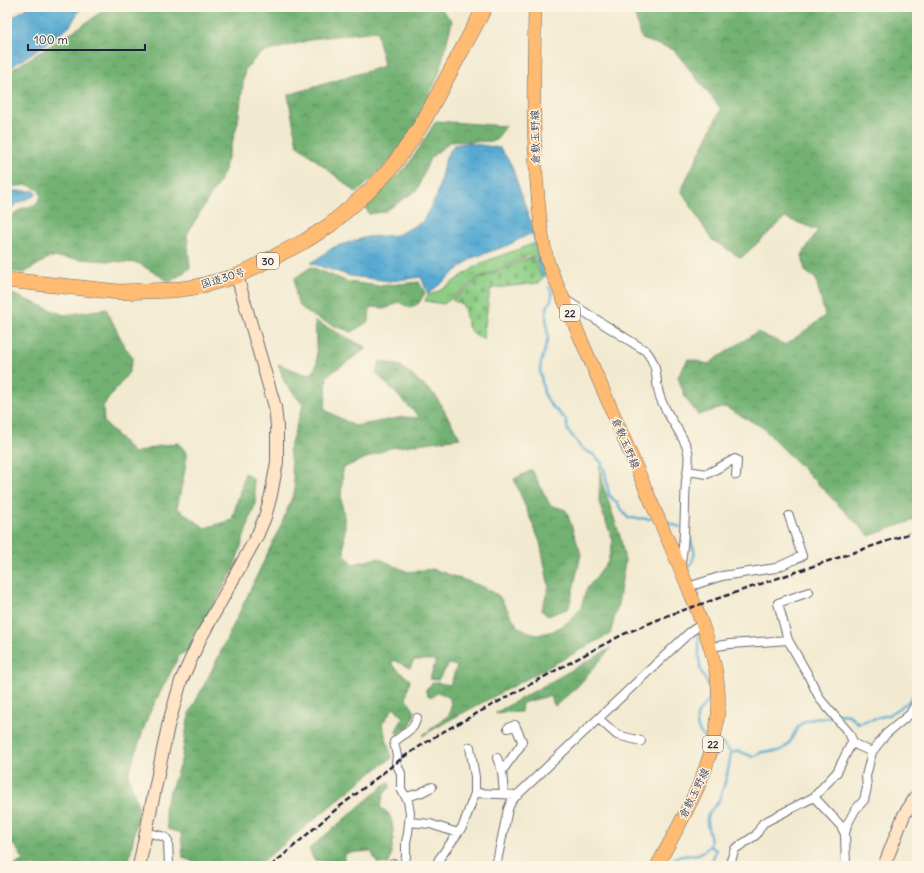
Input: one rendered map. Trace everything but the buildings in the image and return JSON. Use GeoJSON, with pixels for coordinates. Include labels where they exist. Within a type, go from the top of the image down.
{"type":"FeatureCollection","features":[{"type":"Feature","properties":{"kind":"highway","name":"国道30号"},"geometry":{"type":"LineString","coordinates":[[449,74],[479,7]]}},
{"type":"Feature","properties":{"kind":"highway","name":"国道30号"},"geometry":{"type":"LineString","coordinates":[[7,280],[96,291],[119,292],[146,292],[196,287],[237,276],[305,241],[330,225],[369,191],[390,169],[424,122],[485,7]]}},
{"type":"Feature","properties":{"kind":"main road","name":"倉敷玉野線"},"geometry":{"type":"LineString","coordinates":[[535,7],[535,168],[545,253],[563,298],[680,567],[711,647],[718,677],[718,714],[713,747],[701,783],[657,866]]}},
{"type":"Feature","properties":{"kind":"street"},"geometry":{"type":"LineString","coordinates":[[139,866],[168,726],[182,681],[200,639],[257,536],[265,517],[275,478],[278,444],[275,407],[237,276]]}},
{"type":"Feature","properties":{"kind":"street"},"geometry":{"type":"LineString","coordinates":[[563,298],[646,351],[653,359],[656,369],[658,393],[688,449],[684,542],[680,567]]}},
{"type":"Feature","properties":{"kind":"street"},"geometry":{"type":"LineString","coordinates":[[688,471],[706,474],[735,459],[737,460],[736,475]]}},
{"type":"Feature","properties":{"kind":"street"},"geometry":{"type":"LineString","coordinates":[[688,587],[722,576],[776,568],[802,556],[789,516]]}},
{"type":"Feature","properties":{"kind":"street"},"geometry":{"type":"LineString","coordinates":[[809,592],[778,603],[788,640],[820,699],[849,733],[852,742],[872,752]]}},
{"type":"Feature","properties":{"kind":"street"},"geometry":{"type":"LineString","coordinates":[[496,866],[508,809],[512,800],[690,632],[702,624]]}},
{"type":"Feature","properties":{"kind":"street"},"geometry":{"type":"LineString","coordinates":[[711,647],[730,644],[788,640]]}},
{"type":"Feature","properties":{"kind":"street"},"geometry":{"type":"LineString","coordinates":[[846,866],[847,825],[855,810],[864,800],[867,788],[866,776],[872,752],[886,734],[914,712],[917,702]]}},
{"type":"Feature","properties":{"kind":"street"},"geometry":{"type":"LineString","coordinates":[[404,866],[409,822],[408,801],[401,789],[401,772],[396,763],[397,756],[394,742],[413,728],[417,718]]}},
{"type":"Feature","properties":{"kind":"street"},"geometry":{"type":"LineString","coordinates":[[599,719],[617,735],[641,740]]}},
{"type":"Feature","properties":{"kind":"street"},"geometry":{"type":"LineString","coordinates":[[502,771],[521,745],[522,741],[515,726],[508,728]]}},
{"type":"Feature","properties":{"kind":"street"},"geometry":{"type":"LineString","coordinates":[[729,866],[735,849],[756,835],[763,823],[814,798],[837,772],[852,742]]}},
{"type":"Feature","properties":{"kind":"street"},"geometry":{"type":"LineString","coordinates":[[436,866],[439,858],[463,826],[475,793],[476,777],[470,747]]}},
{"type":"Feature","properties":{"kind":"street"},"geometry":{"type":"LineString","coordinates":[[497,758],[502,771],[504,794]]}},
{"type":"Feature","properties":{"kind":"street"},"geometry":{"type":"LineString","coordinates":[[406,797],[420,793],[432,787]]}},
{"type":"Feature","properties":{"kind":"street"},"geometry":{"type":"LineString","coordinates":[[475,793],[518,795]]}},
{"type":"Feature","properties":{"kind":"street"},"geometry":{"type":"LineString","coordinates":[[884,866],[904,815],[917,795]]}},
{"type":"Feature","properties":{"kind":"street"},"geometry":{"type":"LineString","coordinates":[[814,798],[841,826],[846,834]]}},
{"type":"Feature","properties":{"kind":"street"},"geometry":{"type":"LineString","coordinates":[[409,822],[430,824],[458,833]]}},
{"type":"Feature","properties":{"kind":"street"},"geometry":{"type":"LineString","coordinates":[[146,832],[165,837],[168,841],[169,866]]}},
{"type":"Feature","properties":{"kind":"green space"},"geometry":{"type":"Polygon","coordinates":[[[107,7],[439,7],[452,21],[439,74],[416,126],[387,164],[357,193],[297,145],[288,95],[384,66],[377,31],[318,38],[261,53],[245,69],[238,122],[223,175],[187,234],[190,268],[170,282],[138,263],[50,257],[24,273],[7,271],[7,222],[21,209],[35,205],[41,197],[39,190],[29,185],[7,187],[7,73],[89,21],[107,7]]]}},
{"type":"Feature","properties":{"kind":"green space"},"geometry":{"type":"Polygon","coordinates":[[[632,7],[917,7],[917,519],[869,536],[762,427],[725,407],[698,415],[685,397],[678,377],[688,359],[708,364],[757,332],[786,345],[825,316],[816,279],[805,271],[802,255],[818,230],[785,218],[741,258],[711,239],[681,190],[721,109],[674,50],[642,39],[632,7]]]}},
{"type":"Feature","properties":{"kind":"green space"},"geometry":{"type":"Polygon","coordinates":[[[436,121],[506,126],[495,141],[450,142],[430,158],[417,190],[384,212],[369,214],[364,206],[408,165],[436,121]]]}},
{"type":"Feature","properties":{"kind":"green space"},"geometry":{"type":"Polygon","coordinates":[[[538,242],[547,274],[545,277],[535,259],[530,255],[478,278],[444,304],[425,301],[427,296],[441,290],[481,263],[538,242]]]}},
{"type":"Feature","properties":{"kind":"green space"},"geometry":{"type":"Polygon","coordinates":[[[531,257],[536,264],[542,279],[539,283],[494,288],[490,290],[483,339],[476,335],[467,324],[462,304],[452,300],[479,279],[531,257]]]}},
{"type":"Feature","properties":{"kind":"green space"},"geometry":{"type":"Polygon","coordinates":[[[311,267],[348,282],[379,286],[419,282],[425,293],[419,303],[410,308],[399,302],[387,308],[370,307],[369,321],[352,332],[320,320],[305,311],[300,305],[296,295],[295,278],[311,267]]]}},
{"type":"Feature","properties":{"kind":"green space"},"geometry":{"type":"Polygon","coordinates":[[[7,292],[64,315],[106,309],[125,347],[133,357],[129,372],[103,406],[104,422],[134,453],[159,446],[178,443],[186,452],[186,464],[177,508],[205,528],[232,520],[245,473],[253,479],[256,501],[233,570],[188,652],[180,654],[148,716],[128,775],[139,809],[128,866],[14,866],[23,860],[16,847],[7,841],[7,292]]]}},
{"type":"Feature","properties":{"kind":"green space"},"geometry":{"type":"Polygon","coordinates":[[[315,321],[367,348],[327,376],[325,410],[355,426],[404,417],[420,418],[376,373],[380,361],[401,366],[435,395],[460,438],[390,448],[343,468],[341,498],[345,524],[344,554],[353,564],[378,558],[408,572],[433,569],[484,587],[499,596],[518,627],[537,635],[553,631],[570,621],[581,608],[586,590],[608,561],[613,541],[599,503],[600,466],[604,488],[620,536],[625,561],[618,605],[610,634],[422,736],[449,715],[451,707],[450,698],[438,692],[433,697],[429,696],[426,693],[426,689],[433,682],[450,685],[457,666],[449,664],[438,680],[430,679],[436,660],[414,660],[410,668],[393,660],[392,665],[410,680],[406,698],[415,712],[411,725],[399,734],[395,732],[403,718],[394,707],[382,724],[392,758],[368,775],[257,866],[205,866],[183,858],[181,833],[168,829],[164,808],[181,761],[189,714],[214,666],[281,525],[295,490],[289,449],[303,405],[285,383],[278,364],[304,374],[313,373],[317,363],[315,321]]]}},
{"type":"Feature","properties":{"kind":"green space"},"geometry":{"type":"Polygon","coordinates":[[[532,470],[550,505],[566,510],[581,554],[569,608],[548,616],[541,610],[549,587],[540,542],[514,479],[532,470]]]}},
{"type":"Feature","properties":{"kind":"green space"},"geometry":{"type":"Polygon","coordinates":[[[611,648],[578,686],[555,706],[549,696],[522,703],[521,712],[495,713],[611,648]]]}},
{"type":"Feature","properties":{"kind":"green space"},"geometry":{"type":"Polygon","coordinates":[[[388,782],[391,787],[384,794],[380,807],[388,813],[392,824],[393,838],[389,864],[377,863],[371,851],[346,853],[342,866],[331,866],[328,862],[314,860],[309,849],[388,782]]]}},
{"type":"Feature","properties":{"kind":"water"},"geometry":{"type":"Polygon","coordinates":[[[81,7],[70,26],[7,70],[7,17],[15,16],[26,8],[81,7]]]}},
{"type":"Feature","properties":{"kind":"water"},"geometry":{"type":"Polygon","coordinates":[[[469,143],[500,148],[511,164],[534,232],[506,246],[472,258],[428,294],[421,277],[390,281],[350,276],[311,263],[334,247],[367,237],[397,235],[422,222],[437,196],[447,155],[454,145],[469,143]]]}},
{"type":"Feature","properties":{"kind":"water"},"geometry":{"type":"Polygon","coordinates":[[[7,191],[35,191],[36,195],[16,204],[7,212],[7,191]]]}},
{"type":"Feature","properties":{"kind":"waterway"},"geometry":{"type":"LineString","coordinates":[[527,233],[534,235],[543,277]]}},
{"type":"Feature","properties":{"kind":"waterway"},"geometry":{"type":"LineString","coordinates":[[549,287],[552,292],[552,297],[547,308],[546,315],[548,338],[540,371],[544,393],[550,404],[566,420],[568,431],[581,448],[594,455],[601,462],[605,472],[609,495],[628,518],[651,519]]}},
{"type":"Feature","properties":{"kind":"waterway"},"geometry":{"type":"LineString","coordinates":[[669,523],[680,527]]}},
{"type":"Feature","properties":{"kind":"waterway"},"geometry":{"type":"LineString","coordinates":[[687,569],[692,562],[695,553],[689,536]]}},
{"type":"Feature","properties":{"kind":"waterway"},"geometry":{"type":"LineString","coordinates":[[698,633],[700,667],[708,685],[710,694],[709,699],[697,716],[697,721],[698,728],[701,733],[708,739]]}},
{"type":"Feature","properties":{"kind":"waterway"},"geometry":{"type":"LineString","coordinates":[[836,714],[849,715],[858,723],[888,715],[907,703],[917,689]]}},
{"type":"Feature","properties":{"kind":"waterway"},"geometry":{"type":"LineString","coordinates":[[664,864],[681,856],[701,853],[710,844],[711,840],[707,818],[719,800],[731,753],[739,751],[753,757],[762,752],[775,752],[787,746],[800,724],[831,716]]}},
{"type":"Feature","properties":{"kind":"waterway"},"geometry":{"type":"LineString","coordinates":[[720,742],[731,753]]}},
{"type":"Feature","properties":{"kind":"waterway"},"geometry":{"type":"LineString","coordinates":[[710,846],[716,850],[710,866]]}},
{"type":"Feature","properties":{"kind":"railway"},"geometry":{"type":"LineString","coordinates":[[271,866],[334,811],[405,756],[439,734],[597,648],[624,634],[669,615],[917,531]]}}]}
